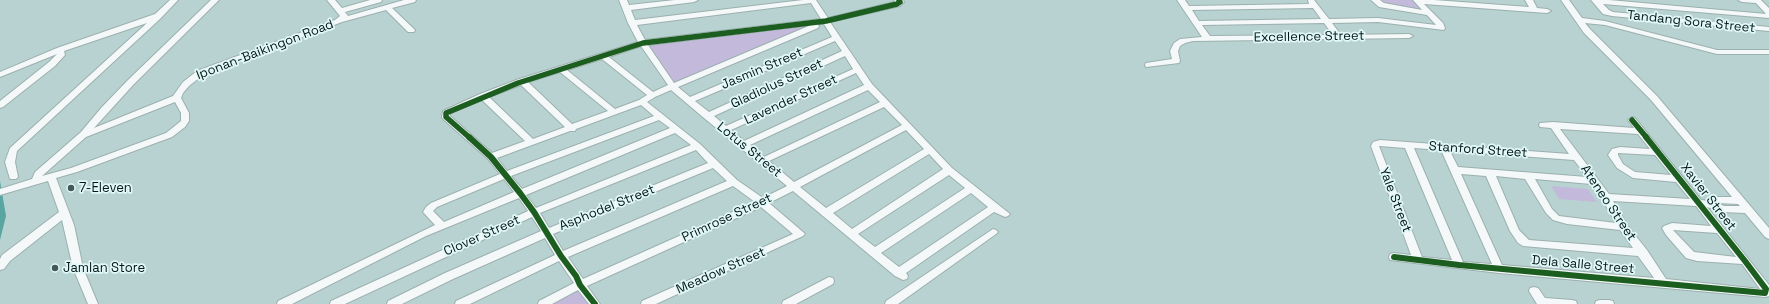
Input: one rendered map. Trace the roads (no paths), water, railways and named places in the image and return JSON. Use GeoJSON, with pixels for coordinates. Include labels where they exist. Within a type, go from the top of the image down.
{"type":"FeatureCollection","features":[{"type":"Feature","properties":{"kind":"street"},"geometry":{"type":"LineString","coordinates":[[13,177],[10,162],[13,150],[174,0]]}},
{"type":"Feature","properties":{"kind":"street"},"geometry":{"type":"LineString","coordinates":[[36,182],[38,174],[84,134],[105,109],[215,0]]}},
{"type":"Feature","properties":{"kind":"street","name":"Iponan-Baikingon Road"},"geometry":{"type":"LineString","coordinates":[[178,98],[179,93],[186,84],[200,73],[328,27],[341,15],[331,0]]}},
{"type":"Feature","properties":{"kind":"street"},"geometry":{"type":"LineString","coordinates":[[341,15],[378,0]]}},
{"type":"Feature","properties":{"kind":"street"},"geometry":{"type":"LineString","coordinates":[[341,15],[387,7],[412,0]]}},
{"type":"Feature","properties":{"kind":"street"},"geometry":{"type":"LineString","coordinates":[[624,4],[694,0]]}},
{"type":"Feature","properties":{"kind":"street"},"geometry":{"type":"LineString","coordinates":[[595,304],[580,285],[576,276],[561,256],[534,212],[520,193],[491,157],[446,117],[446,113],[483,96],[522,81],[643,43],[826,21],[897,4],[900,2],[899,0]]}},
{"type":"Feature","properties":{"kind":"street"},"geometry":{"type":"LineString","coordinates":[[1181,0],[1208,39]]}},
{"type":"Feature","properties":{"kind":"street"},"geometry":{"type":"LineString","coordinates":[[1510,0],[1514,8]]}},
{"type":"Feature","properties":{"kind":"street"},"geometry":{"type":"LineString","coordinates":[[1529,0],[1534,9]]}},
{"type":"Feature","properties":{"kind":"street"},"geometry":{"type":"LineString","coordinates":[[1565,0],[1578,20],[1654,98],[1769,235]]}},
{"type":"Feature","properties":{"kind":"street"},"geometry":{"type":"LineString","coordinates":[[1595,0],[1769,16]]}},
{"type":"Feature","properties":{"kind":"street","name":"Tandang Sora Street"},"geometry":{"type":"LineString","coordinates":[[1595,0],[1606,12],[1612,14],[1769,29]]}},
{"type":"Feature","properties":{"kind":"street"},"geometry":{"type":"LineString","coordinates":[[1742,0],[1758,1],[1769,12]]}},
{"type":"Feature","properties":{"kind":"street"},"geometry":{"type":"LineString","coordinates":[[632,23],[813,1],[857,70],[869,86],[949,170],[994,207],[1005,214]]}},
{"type":"Feature","properties":{"kind":"street"},"geometry":{"type":"LineString","coordinates":[[1196,23],[1386,20],[1441,28],[1440,25],[1417,1]]}},
{"type":"Feature","properties":{"kind":"street"},"geometry":{"type":"LineString","coordinates":[[1417,1],[1494,3],[1514,8],[1547,11]]}},
{"type":"Feature","properties":{"kind":"street"},"geometry":{"type":"LineString","coordinates":[[1377,2],[1428,13]]}},
{"type":"Feature","properties":{"kind":"street"},"geometry":{"type":"LineString","coordinates":[[1187,8],[1312,3],[1339,37]]}},
{"type":"Feature","properties":{"kind":"street","name":"Lotus Street"},"geometry":{"type":"LineString","coordinates":[[624,4],[643,43],[673,86],[707,116],[764,160],[793,186],[827,212],[837,223],[875,252],[901,275],[994,207]]}},
{"type":"Feature","properties":{"kind":"street"},"geometry":{"type":"LineString","coordinates":[[387,7],[411,30]]}},
{"type":"Feature","properties":{"kind":"street"},"geometry":{"type":"LineString","coordinates":[[0,75],[60,50],[158,16]]}},
{"type":"Feature","properties":{"kind":"street"},"geometry":{"type":"LineString","coordinates":[[1578,20],[1601,22],[1718,52],[1769,52]]}},
{"type":"Feature","properties":{"kind":"street"},"geometry":{"type":"LineString","coordinates":[[491,157],[572,129],[642,102],[652,95],[826,21]]}},
{"type":"Feature","properties":{"kind":"street","name":"Excellence Street"},"geometry":{"type":"LineString","coordinates":[[1149,65],[1176,61],[1174,51],[1183,41],[1208,39],[1409,36]]}},
{"type":"Feature","properties":{"kind":"street","name":"Jasmin Street"},"geometry":{"type":"LineString","coordinates":[[689,100],[836,38]]}},
{"type":"Feature","properties":{"kind":"street"},"geometry":{"type":"LineString","coordinates":[[0,105],[52,64],[61,55],[60,50]]}},
{"type":"Feature","properties":{"kind":"street","name":"Gladiolus Street"},"geometry":{"type":"LineString","coordinates":[[707,116],[846,52]]}},
{"type":"Feature","properties":{"kind":"street"},"geometry":{"type":"LineString","coordinates":[[603,56],[652,95]]}},
{"type":"Feature","properties":{"kind":"street"},"geometry":{"type":"LineString","coordinates":[[562,69],[614,112]]}},
{"type":"Feature","properties":{"kind":"street","name":"Lavender Street"},"geometry":{"type":"LineString","coordinates":[[725,130],[857,70]]}},
{"type":"Feature","properties":{"kind":"street"},"geometry":{"type":"LineString","coordinates":[[522,81],[572,129]]}},
{"type":"Feature","properties":{"kind":"street"},"geometry":{"type":"LineString","coordinates":[[743,145],[869,86]]}},
{"type":"Feature","properties":{"kind":"street"},"geometry":{"type":"LineString","coordinates":[[483,96],[532,143]]}},
{"type":"Feature","properties":{"kind":"street"},"geometry":{"type":"LineString","coordinates":[[0,192],[51,178],[156,141],[173,132],[182,125],[186,117],[178,98],[84,134]]}},
{"type":"Feature","properties":{"kind":"street"},"geometry":{"type":"LineString","coordinates":[[642,102],[658,117],[698,146],[714,164],[734,182],[762,203]]}},
{"type":"Feature","properties":{"kind":"street"},"geometry":{"type":"LineString","coordinates":[[764,160],[885,103]]}},
{"type":"Feature","properties":{"kind":"street"},"geometry":{"type":"LineString","coordinates":[[442,226],[428,212],[428,209],[505,175],[658,117]]}},
{"type":"Feature","properties":{"kind":"street","name":"Xavier Street"},"geometry":{"type":"LineString","coordinates":[[1632,120],[1700,203],[1719,230],[1766,289]]}},
{"type":"Feature","properties":{"kind":"street","name":"Ateneo Street"},"geometry":{"type":"LineString","coordinates":[[1641,131],[1548,125],[1576,157],[1606,197],[1623,227],[1663,282]]}},
{"type":"Feature","properties":{"kind":"street","name":"Primrose Street"},"geometry":{"type":"LineString","coordinates":[[543,304],[580,285],[762,203],[907,126]]}},
{"type":"Feature","properties":{"kind":"street"},"geometry":{"type":"LineString","coordinates":[[282,304],[442,226],[676,129]]}},
{"type":"Feature","properties":{"kind":"street","name":"Stanford Street"},"geometry":{"type":"LineString","coordinates":[[1380,143],[1576,157]]}},
{"type":"Feature","properties":{"kind":"street","name":"Yale Street"},"geometry":{"type":"LineString","coordinates":[[1380,143],[1376,144],[1375,146],[1418,260]]}},
{"type":"Feature","properties":{"kind":"street"},"geometry":{"type":"LineString","coordinates":[[1408,145],[1459,265]]}},
{"type":"Feature","properties":{"kind":"street","name":"Clover Street"},"geometry":{"type":"LineString","coordinates":[[335,304],[534,212],[698,146]]}},
{"type":"Feature","properties":{"kind":"street"},"geometry":{"type":"LineString","coordinates":[[1444,147],[1499,269]]}},
{"type":"Feature","properties":{"kind":"street"},"geometry":{"type":"LineString","coordinates":[[827,212],[930,149]]}},
{"type":"Feature","properties":{"kind":"street"},"geometry":{"type":"LineString","coordinates":[[1658,152],[1620,150],[1616,151],[1613,155],[1625,170],[1634,175],[1680,178]]}},
{"type":"Feature","properties":{"kind":"street","name":"Asphodel Street"},"geometry":{"type":"LineString","coordinates":[[392,304],[449,276],[546,233],[714,164]]}},
{"type":"Feature","properties":{"kind":"street"},"geometry":{"type":"LineString","coordinates":[[851,234],[949,170]]}},
{"type":"Feature","properties":{"kind":"street"},"geometry":{"type":"LineString","coordinates":[[1454,170],[1594,181]]}},
{"type":"Feature","properties":{"kind":"street"},"geometry":{"type":"LineString","coordinates":[[1490,174],[1515,231],[1522,240],[1527,243],[1643,253]]}},
{"type":"Feature","properties":{"kind":"street"},"geometry":{"type":"LineString","coordinates":[[1528,176],[1549,211],[1556,218],[1567,221],[1623,227]]}},
{"type":"Feature","properties":{"kind":"street"},"geometry":{"type":"LineString","coordinates":[[51,178],[69,226],[78,268],[93,304]]}},
{"type":"Feature","properties":{"kind":"street"},"geometry":{"type":"LineString","coordinates":[[460,304],[561,256],[734,182]]}},
{"type":"Feature","properties":{"kind":"street"},"geometry":{"type":"LineString","coordinates":[[875,252],[970,188]]}},
{"type":"Feature","properties":{"kind":"street"},"geometry":{"type":"LineString","coordinates":[[1606,197],[1700,203],[1710,204],[1723,209],[1748,210]]}},
{"type":"Feature","properties":{"kind":"street"},"geometry":{"type":"LineString","coordinates":[[1710,204],[1716,200],[1740,201]]}},
{"type":"Feature","properties":{"kind":"street","name":"Meadow Street"},"geometry":{"type":"LineString","coordinates":[[646,304],[800,236],[799,232],[762,203]]}},
{"type":"Feature","properties":{"kind":"street"},"geometry":{"type":"LineString","coordinates":[[0,266],[6,258],[64,213]]}},
{"type":"Feature","properties":{"kind":"street"},"geometry":{"type":"LineString","coordinates":[[1719,230],[1672,226],[1667,228],[1669,233],[1690,255],[1697,257],[1745,261]]}},
{"type":"Feature","properties":{"kind":"street"},"geometry":{"type":"LineString","coordinates":[[890,304],[993,232]]}},
{"type":"Feature","properties":{"kind":"street","name":"Dela Salle Street"},"geometry":{"type":"LineString","coordinates":[[1394,257],[1499,269],[1663,282],[1765,293],[1766,289]]}},
{"type":"Feature","properties":{"kind":"street"},"geometry":{"type":"LineString","coordinates":[[787,304],[829,281]]}},
{"type":"Feature","properties":{"kind":"street"},"geometry":{"type":"LineString","coordinates":[[1534,291],[1542,303],[1572,304]]}},
{"type":"Feature","properties":{"kind":"street"},"geometry":{"type":"LineString","coordinates":[[1600,304],[1609,304]]}},
{"type":"Feature","properties":{"kind":"water"},"geometry":{"type":"Polygon","coordinates":[[[0,181],[6,216],[0,240],[0,181]]]}},
{"type":"Feature","properties":{"kind":"place","name":"7-Eleven"},"geometry":{"type":"Point","coordinates":[71,188]}},
{"type":"Feature","properties":{"kind":"place","name":"Jamlan Store"},"geometry":{"type":"Point","coordinates":[55,268]}}]}
